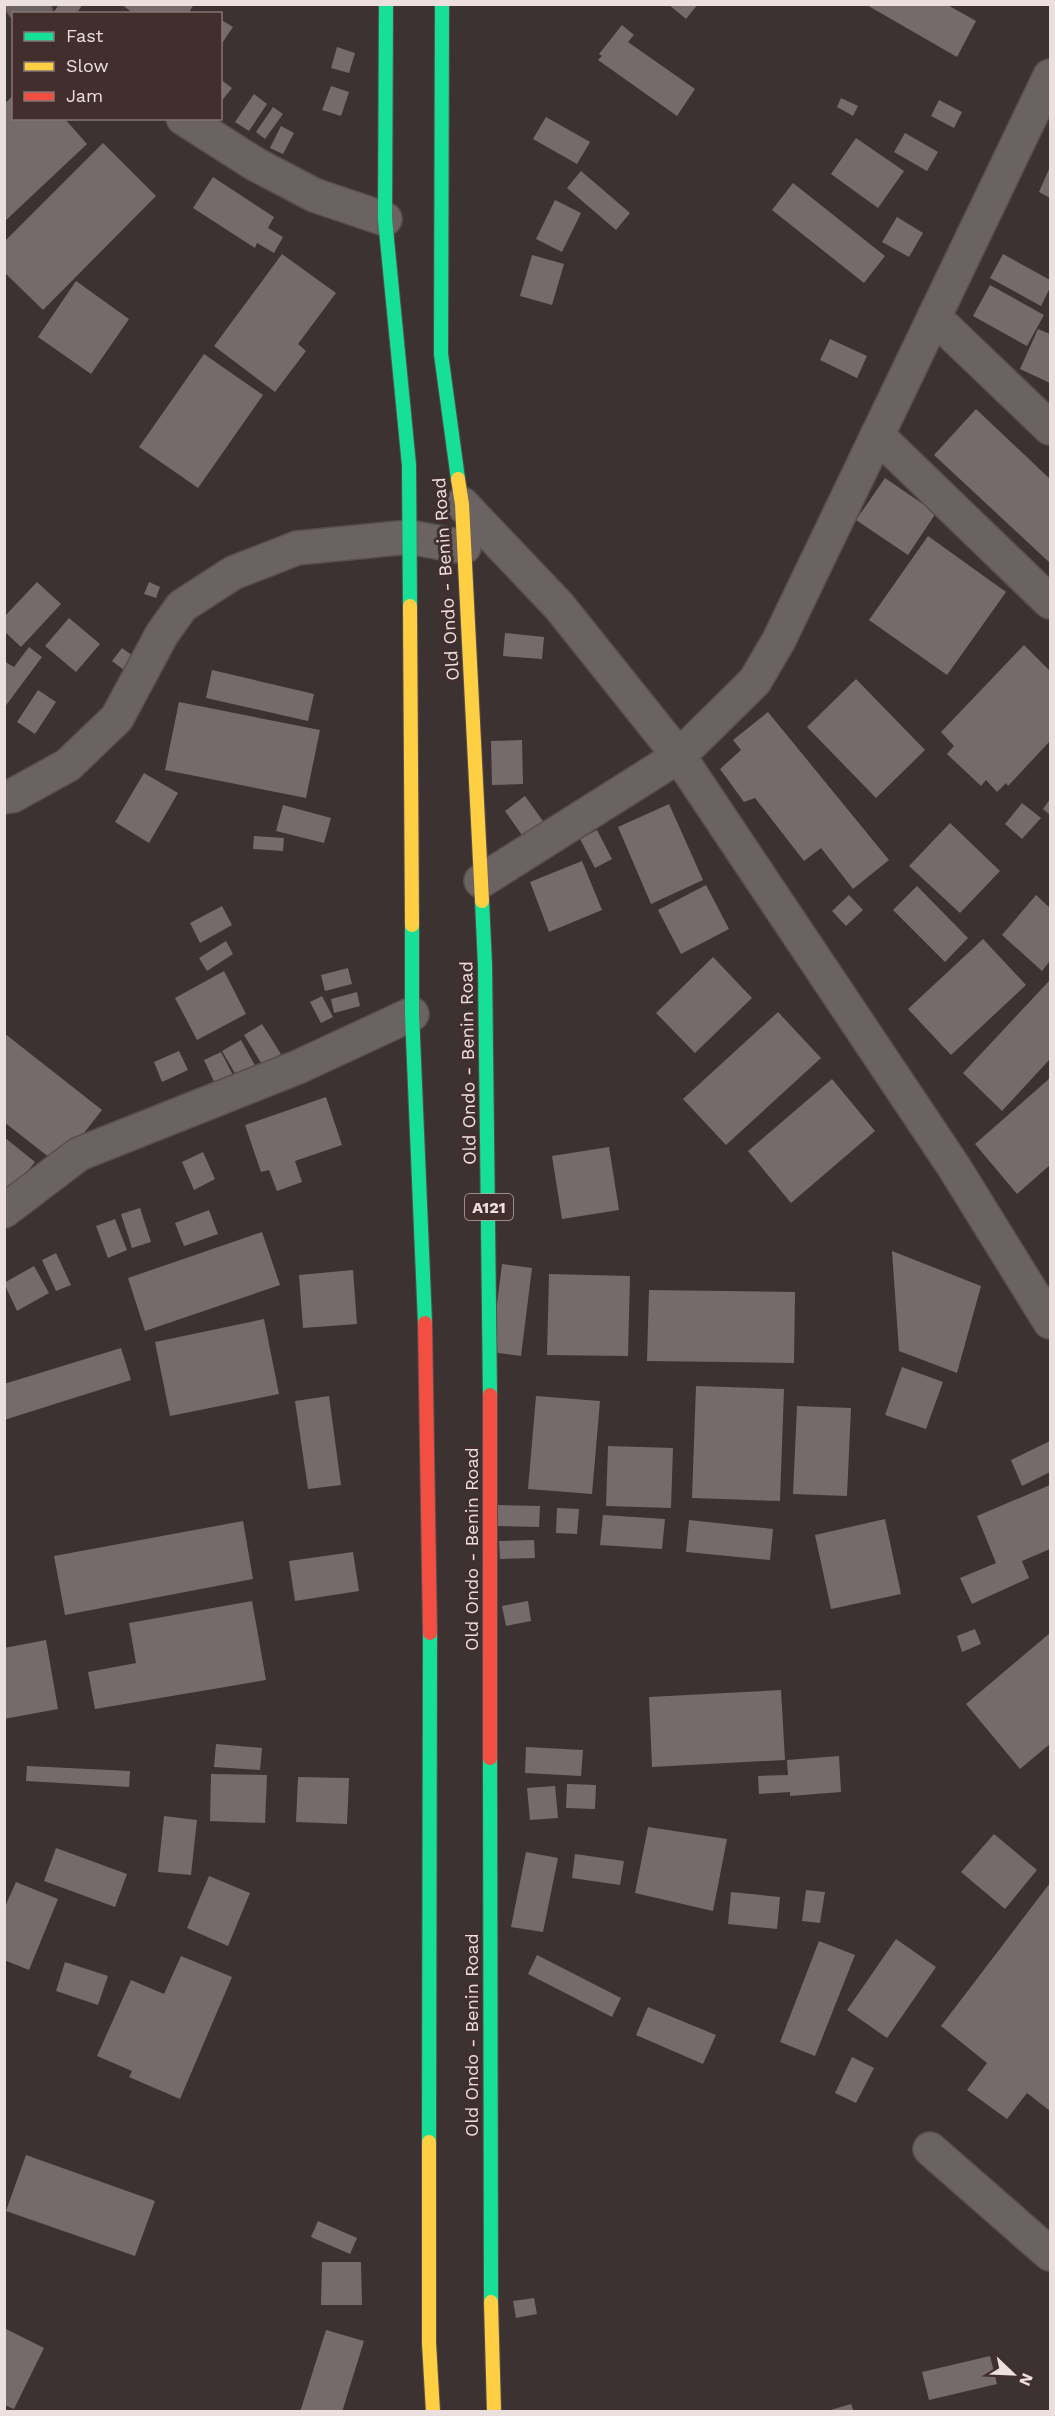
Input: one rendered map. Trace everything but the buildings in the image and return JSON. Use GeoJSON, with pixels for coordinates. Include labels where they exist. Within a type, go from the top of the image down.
{"type":"FeatureCollection","features":[{"type":"Feature","properties":{"kind":"main road","name":"Old Ondo - Benin Road"},"geometry":{"type":"LineString","coordinates":[[386,4],[385,219],[409,465],[412,1014],[423,1233],[430,1557],[429,2343],[433,2412]]}},
{"type":"Feature","properties":{"kind":"main road","name":"Old Ondo - Benin Road"},"geometry":{"type":"LineString","coordinates":[[442,4],[441,354],[462,504],[485,965],[490,1301],[489,2157],[491,2377],[495,2412]]}},
{"type":"Feature","properties":{"kind":"street"},"geometry":{"type":"LineString","coordinates":[[481,881],[679,756],[755,681],[780,640],[1050,76]]}},
{"type":"Feature","properties":{"kind":"street"},"geometry":{"type":"LineString","coordinates":[[186,120],[255,164],[314,195],[385,219]]}},
{"type":"Feature","properties":{"kind":"street"},"geometry":{"type":"LineString","coordinates":[[934,317],[1050,428]]}},
{"type":"Feature","properties":{"kind":"street"},"geometry":{"type":"LineString","coordinates":[[877,435],[1050,602]]}},
{"type":"Feature","properties":{"kind":"street"},"geometry":{"type":"LineString","coordinates":[[462,504],[559,606],[679,756],[954,1167],[1050,1322]]}},
{"type":"Feature","properties":{"kind":"street"},"geometry":{"type":"LineString","coordinates":[[4,797],[12,796],[68,765],[117,718],[162,634],[182,606],[233,573],[297,548],[410,537],[464,547]]}},
{"type":"Feature","properties":{"kind":"street"},"geometry":{"type":"LineString","coordinates":[[4,1212],[79,1154],[298,1067],[412,1014]]}},
{"type":"Feature","properties":{"kind":"street"},"geometry":{"type":"LineString","coordinates":[[930,2149],[1050,2254]]}},
{"type":"Feature","properties":{"kind":"traffic: fast"},"geometry":{"type":"LineString","coordinates":[[386,4],[385,219],[409,465],[410,606]]}},
{"type":"Feature","properties":{"kind":"traffic: fast"},"geometry":{"type":"LineString","coordinates":[[442,4],[441,354],[458,479]]}},
{"type":"Feature","properties":{"kind":"traffic: fast"},"geometry":{"type":"LineString","coordinates":[[482,901],[485,965],[490,1395]]}},
{"type":"Feature","properties":{"kind":"traffic: fast"},"geometry":{"type":"LineString","coordinates":[[412,925],[412,1014],[425,1323]]}},
{"type":"Feature","properties":{"kind":"traffic: fast"},"geometry":{"type":"LineString","coordinates":[[429,2142],[430,1633]]}},
{"type":"Feature","properties":{"kind":"traffic: fast"},"geometry":{"type":"LineString","coordinates":[[490,1758],[491,2302]]}},
{"type":"Feature","properties":{"kind":"traffic: slow"},"geometry":{"type":"LineString","coordinates":[[458,479],[462,504],[482,901]]}},
{"type":"Feature","properties":{"kind":"traffic: slow"},"geometry":{"type":"LineString","coordinates":[[410,606],[412,925]]}},
{"type":"Feature","properties":{"kind":"traffic: slow"},"geometry":{"type":"LineString","coordinates":[[429,2142],[429,2343],[433,2412]]}},
{"type":"Feature","properties":{"kind":"traffic: slow"},"geometry":{"type":"LineString","coordinates":[[491,2302],[494,2412]]}},
{"type":"Feature","properties":{"kind":"traffic: jam"},"geometry":{"type":"LineString","coordinates":[[425,1323],[430,1633]]}},
{"type":"Feature","properties":{"kind":"traffic: jam"},"geometry":{"type":"LineString","coordinates":[[490,1395],[490,1758]]}}]}
